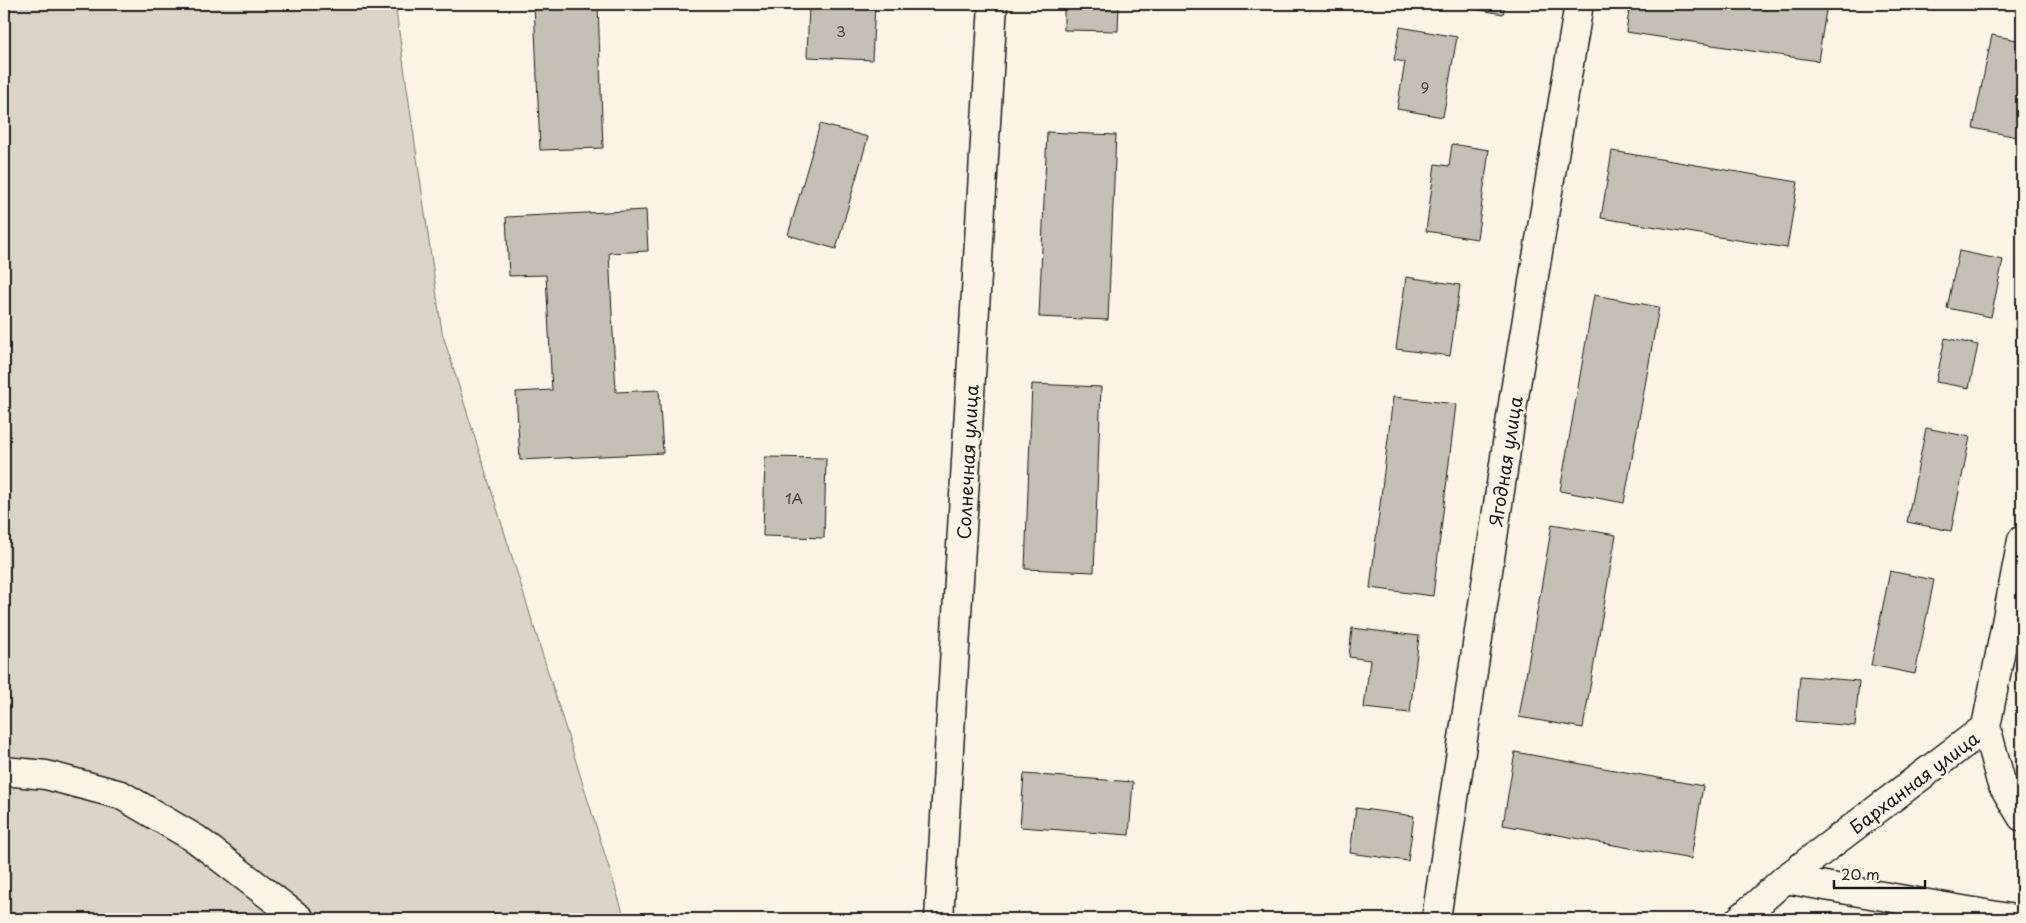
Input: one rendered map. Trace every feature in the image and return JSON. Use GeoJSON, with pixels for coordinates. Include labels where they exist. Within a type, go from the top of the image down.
{"type":"FeatureCollection","features":[{"type":"Feature","properties":{"kind":"street","name":"Солнечная улица"},"geometry":{"type":"LineString","coordinates":[[939,919],[993,4]]}},
{"type":"Feature","properties":{"kind":"street","name":"Ягодная улица"},"geometry":{"type":"LineString","coordinates":[[1436,919],[1514,397],[1579,4]]}},
{"type":"Feature","properties":{"kind":"street","name":"Барханная улица"},"geometry":{"type":"LineString","coordinates":[[1740,919],[1785,879],[1986,727],[2022,540]]}},
{"type":"Feature","properties":{"kind":"street"},"geometry":{"type":"LineString","coordinates":[[1986,727],[2001,782],[2022,817]]}},
{"type":"Feature","properties":{"kind":"street"},"geometry":{"type":"LineString","coordinates":[[4,772],[46,775],[121,795],[196,839],[300,919]]}},
{"type":"Feature","properties":{"kind":"street"},"geometry":{"type":"LineString","coordinates":[[1785,879],[2014,919]]}},
{"type":"Feature","properties":{"kind":"shaded area"},"geometry":{"type":"Polygon","coordinates":[[[4,4],[395,4],[442,332],[625,919],[4,919],[4,4]]]}},
{"type":"Feature","properties":{"kind":"building"},"geometry":{"type":"Polygon","coordinates":[[[534,4],[598,4],[603,148],[540,150],[534,4]]]}},
{"type":"Feature","properties":{"kind":"building"},"geometry":{"type":"Polygon","coordinates":[[[809,4],[875,4],[872,60],[807,57],[809,4]]]}},
{"type":"Feature","properties":{"kind":"building"},"geometry":{"type":"Polygon","coordinates":[[[1064,4],[1119,4],[1118,31],[1064,30],[1064,4]]]}},
{"type":"Feature","properties":{"kind":"building"},"geometry":{"type":"Polygon","coordinates":[[[1459,4],[1505,4],[1503,14],[1458,6],[1459,4]]]}},
{"type":"Feature","properties":{"kind":"building"},"geometry":{"type":"Polygon","coordinates":[[[1630,4],[1827,4],[1818,61],[1626,32],[1630,4]]]}},
{"type":"Feature","properties":{"kind":"building"},"geometry":{"type":"Polygon","coordinates":[[[1400,27],[1457,37],[1443,117],[1397,109],[1405,62],[1394,60],[1400,27]]]}},
{"type":"Feature","properties":{"kind":"building"},"geometry":{"type":"Polygon","coordinates":[[[1992,35],[2022,41],[2022,112],[2017,137],[1973,128],[1992,35]]]}},
{"type":"Feature","properties":{"kind":"building"},"geometry":{"type":"Polygon","coordinates":[[[820,124],[868,137],[836,249],[788,235],[820,124]]]}},
{"type":"Feature","properties":{"kind":"building"},"geometry":{"type":"Polygon","coordinates":[[[1047,132],[1116,135],[1108,320],[1039,317],[1047,132]]]}},
{"type":"Feature","properties":{"kind":"building"},"geometry":{"type":"Polygon","coordinates":[[[1452,144],[1489,150],[1477,239],[1426,231],[1435,164],[1449,166],[1452,144]]]}},
{"type":"Feature","properties":{"kind":"building"},"geometry":{"type":"Polygon","coordinates":[[[1612,151],[1798,182],[1787,248],[1601,218],[1612,151]]]}},
{"type":"Feature","properties":{"kind":"building"},"geometry":{"type":"Polygon","coordinates":[[[646,210],[648,251],[609,253],[616,392],[659,390],[663,453],[520,460],[516,392],[552,390],[546,275],[509,276],[506,217],[646,210]]]}},
{"type":"Feature","properties":{"kind":"building"},"geometry":{"type":"Polygon","coordinates":[[[1959,251],[2003,260],[1991,317],[1947,308],[1959,251]]]}},
{"type":"Feature","properties":{"kind":"building"},"geometry":{"type":"Polygon","coordinates":[[[1406,277],[1460,285],[1450,356],[1396,349],[1406,277]]]}},
{"type":"Feature","properties":{"kind":"building"},"geometry":{"type":"Polygon","coordinates":[[[1594,295],[1659,307],[1624,503],[1560,491],[1594,295]]]}},
{"type":"Feature","properties":{"kind":"building"},"geometry":{"type":"Polygon","coordinates":[[[1945,338],[1978,345],[1969,388],[1936,382],[1945,338]]]}},
{"type":"Feature","properties":{"kind":"building"},"geometry":{"type":"Polygon","coordinates":[[[1032,384],[1101,387],[1094,572],[1025,569],[1032,384]]]}},
{"type":"Feature","properties":{"kind":"building"},"geometry":{"type":"Polygon","coordinates":[[[1393,397],[1456,404],[1433,596],[1370,588],[1393,397]]]}},
{"type":"Feature","properties":{"kind":"building"},"geometry":{"type":"Polygon","coordinates":[[[1926,428],[1970,437],[1951,531],[1907,522],[1926,428]]]}},
{"type":"Feature","properties":{"kind":"building"},"geometry":{"type":"Polygon","coordinates":[[[765,457],[826,458],[824,538],[763,536],[765,457]]]}},
{"type":"Feature","properties":{"kind":"building"},"geometry":{"type":"Polygon","coordinates":[[[1552,524],[1616,535],[1583,728],[1519,717],[1552,524]]]}},
{"type":"Feature","properties":{"kind":"building"},"geometry":{"type":"Polygon","coordinates":[[[1890,571],[1934,580],[1915,674],[1871,665],[1890,571]]]}},
{"type":"Feature","properties":{"kind":"building"},"geometry":{"type":"Polygon","coordinates":[[[1352,628],[1419,636],[1410,713],[1364,708],[1370,660],[1349,657],[1352,628]]]}},
{"type":"Feature","properties":{"kind":"building"},"geometry":{"type":"Polygon","coordinates":[[[1800,676],[1859,681],[1855,726],[1796,721],[1800,676]]]}},
{"type":"Feature","properties":{"kind":"building"},"geometry":{"type":"Polygon","coordinates":[[[1515,752],[1703,786],[1691,859],[1503,825],[1515,752]]]}},
{"type":"Feature","properties":{"kind":"building"},"geometry":{"type":"Polygon","coordinates":[[[1024,774],[1133,782],[1129,835],[1020,827],[1024,774]]]}},
{"type":"Feature","properties":{"kind":"building"},"geometry":{"type":"Polygon","coordinates":[[[1356,808],[1414,816],[1408,861],[1350,853],[1356,808]]]}}]}
